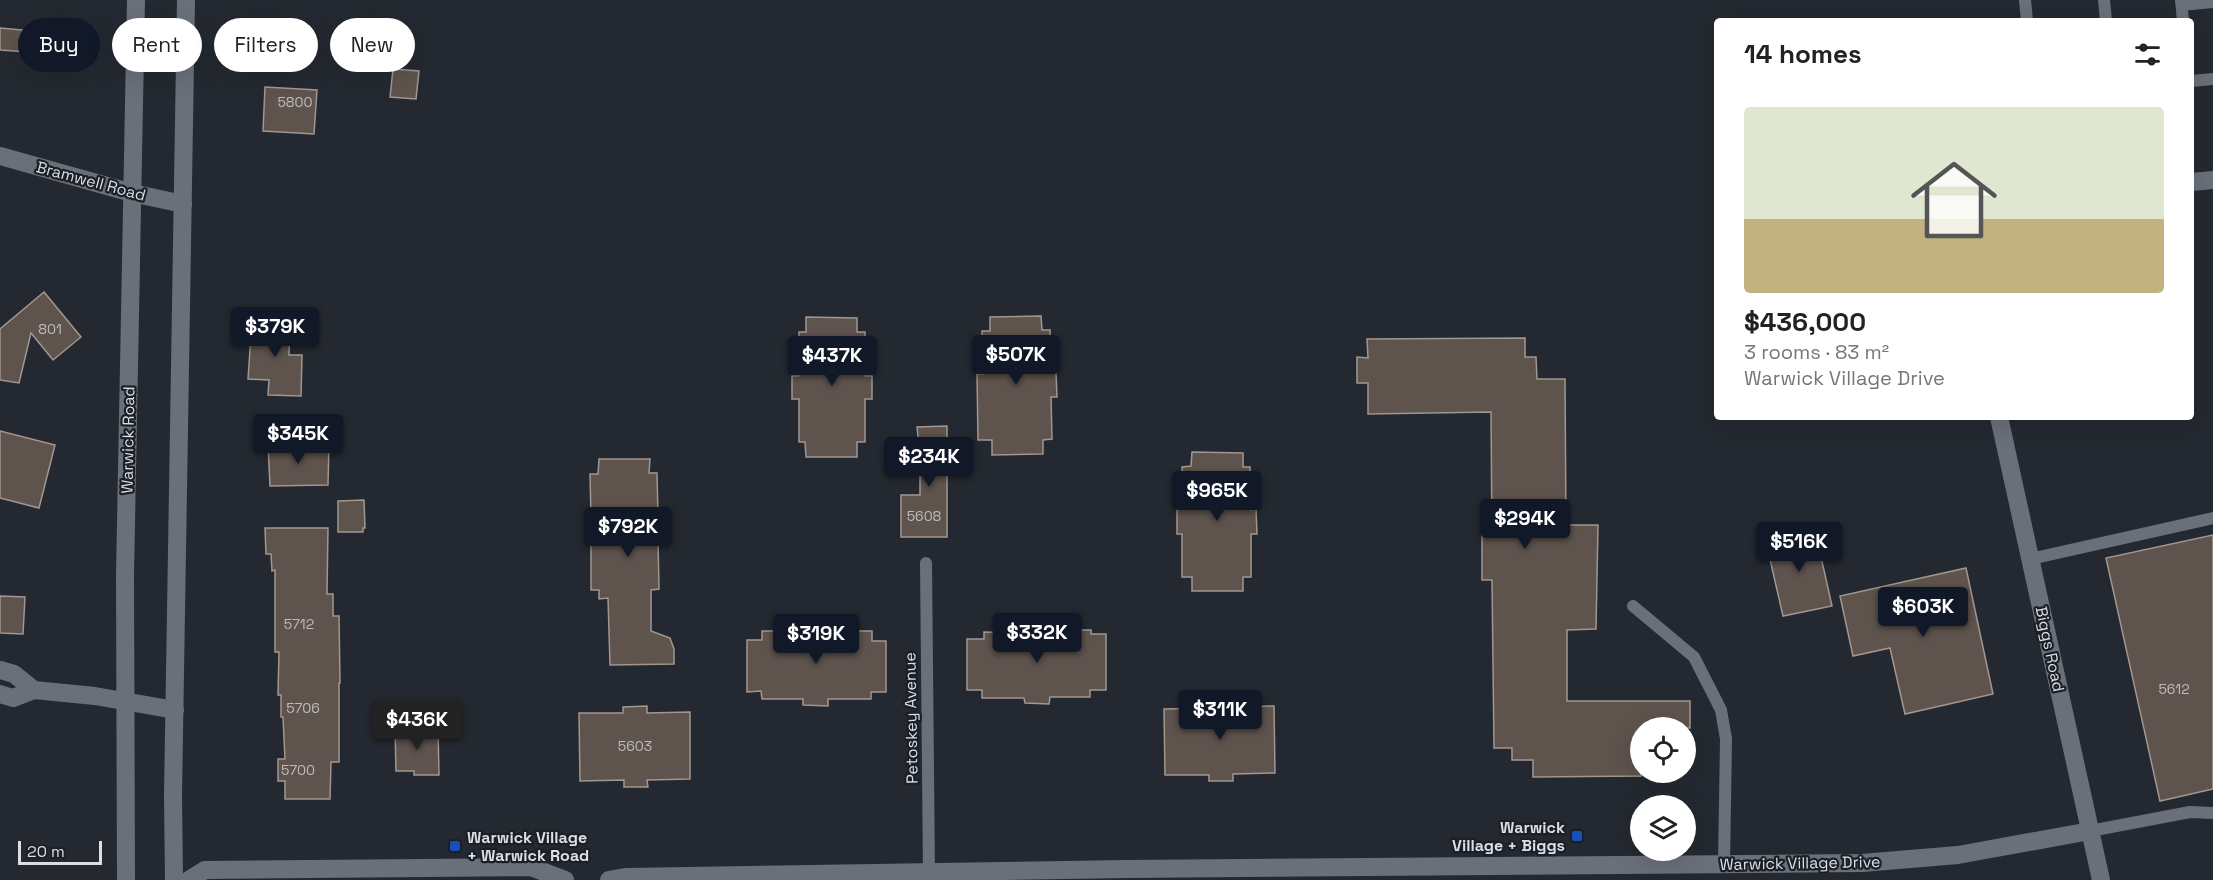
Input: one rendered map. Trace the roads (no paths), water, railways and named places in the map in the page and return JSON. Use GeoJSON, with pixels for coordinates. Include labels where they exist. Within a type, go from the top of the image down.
{"type":"FeatureCollection","features":[{"type":"Feature","properties":{"kind":"street","name":"Warwick Road"},"geometry":{"type":"LineString","coordinates":[[126,880],[125,574],[136,0]]}},
{"type":"Feature","properties":{"kind":"street"},"geometry":{"type":"LineString","coordinates":[[174,880],[186,0]]}},
{"type":"Feature","properties":{"kind":"street","name":"Bramwell Road"},"geometry":{"type":"LineString","coordinates":[[0,156],[132,193],[183,204]]}},
{"type":"Feature","properties":{"kind":"street"},"geometry":{"type":"LineString","coordinates":[[2194,182],[2213,180]]}},
{"type":"Feature","properties":{"kind":"street","name":"Biggs Road"},"geometry":{"type":"LineString","coordinates":[[2000,420],[2101,880]]}},
{"type":"Feature","properties":{"kind":"street"},"geometry":{"type":"LineString","coordinates":[[0,670],[14,674],[34,690]]}},
{"type":"Feature","properties":{"kind":"street"},"geometry":{"type":"LineString","coordinates":[[0,694],[13,698],[34,690],[126,700],[175,710]]}},
{"type":"Feature","properties":{"kind":"street","name":"Warwick Village Drive"},"geometry":{"type":"LineString","coordinates":[[609,880],[627,877],[1139,869],[1862,863],[1958,855],[2090,831]]}},
{"type":"Feature","properties":{"kind":"street"},"geometry":{"type":"LineString","coordinates":[[189,880],[205,870],[531,867],[565,880]]}},
{"type":"Feature","properties":{"kind":"lane"},"geometry":{"type":"LineString","coordinates":[[2025,0],[2027,18]]}},
{"type":"Feature","properties":{"kind":"lane"},"geometry":{"type":"LineString","coordinates":[[2104,0],[2106,18]]}},
{"type":"Feature","properties":{"kind":"lane"},"geometry":{"type":"LineString","coordinates":[[2183,18],[2181,3],[2213,2]]}},
{"type":"Feature","properties":{"kind":"lane"},"geometry":{"type":"LineString","coordinates":[[2194,81],[2213,79]]}},
{"type":"Feature","properties":{"kind":"lane"},"geometry":{"type":"LineString","coordinates":[[2030,559],[2213,518]]}},
{"type":"Feature","properties":{"kind":"lane","name":"Petoskey Avenue"},"geometry":{"type":"LineString","coordinates":[[926,563],[929,874]]}},
{"type":"Feature","properties":{"kind":"lane"},"geometry":{"type":"LineString","coordinates":[[1633,606],[1694,657],[1721,710],[1726,739],[1724,865]]}},
{"type":"Feature","properties":{"kind":"lane"},"geometry":{"type":"LineString","coordinates":[[2090,831],[2190,812],[2213,813]]}},
{"type":"Feature","properties":{"kind":"place","name":"Warwick Village + Biggs"},"geometry":{"type":"Point","coordinates":[1577,836]}},
{"type":"Feature","properties":{"kind":"place","name":"Warwick Village + Warwick Road"},"geometry":{"type":"Point","coordinates":[455,846]}}]}
